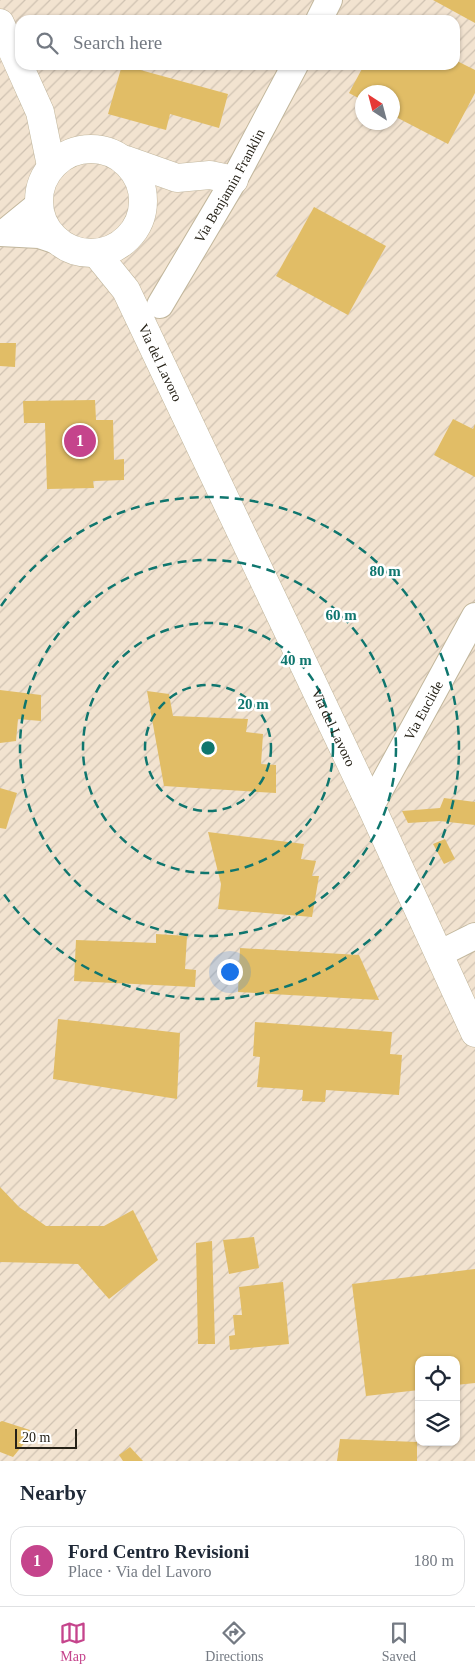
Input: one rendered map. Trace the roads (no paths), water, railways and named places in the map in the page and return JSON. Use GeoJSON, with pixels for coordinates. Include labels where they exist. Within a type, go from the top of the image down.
{"type":"FeatureCollection","features":[{"type":"Feature","properties":{"kind":"main road"},"geometry":{"type":"LineString","coordinates":[[0,23],[15,56]]}},
{"type":"Feature","properties":{"kind":"main road"},"geometry":{"type":"LineString","coordinates":[[21,70],[40,112],[51,166]]}},
{"type":"Feature","properties":{"kind":"main road"},"geometry":{"type":"LineString","coordinates":[[40,112],[87,148]]}},
{"type":"Feature","properties":{"kind":"main road"},"geometry":{"type":"LineString","coordinates":[[87,148],[108,150],[126,160],[177,178],[210,175],[234,180],[213,187],[198,186],[182,190],[159,199],[142,217],[132,235],[124,242],[115,248],[96,253],[75,251],[57,241],[44,225],[38,205],[41,184],[51,166],[67,153],[87,148]]}},
{"type":"Feature","properties":{"kind":"main road"},"geometry":{"type":"LineString","coordinates":[[126,160],[139,176],[144,196],[142,217]]}},
{"type":"Feature","properties":{"kind":"main road"},"geometry":{"type":"LineString","coordinates":[[124,242],[123,269],[126,290]]}},
{"type":"Feature","properties":{"kind":"main road"},"geometry":{"type":"LineString","coordinates":[[96,253],[126,290]]}},
{"type":"Feature","properties":{"kind":"main road","name":"Via del Lavoro"},"geometry":{"type":"LineString","coordinates":[[126,290],[371,806],[475,1032]]}},
{"type":"Feature","properties":{"kind":"street"},"geometry":{"type":"LineString","coordinates":[[322,15],[330,0]]}},
{"type":"Feature","properties":{"kind":"street","name":"Via Benjamin Franklin"},"geometry":{"type":"LineString","coordinates":[[160,305],[234,180],[292,70]]}},
{"type":"Feature","properties":{"kind":"street"},"geometry":{"type":"LineString","coordinates":[[3,232],[38,205]]}},
{"type":"Feature","properties":{"kind":"street"},"geometry":{"type":"LineString","coordinates":[[3,232],[39,235],[57,241]]}},
{"type":"Feature","properties":{"kind":"street","name":"Via Euclide"},"geometry":{"type":"LineString","coordinates":[[371,806],[475,616]]}},
{"type":"Feature","properties":{"kind":"street"},"geometry":{"type":"LineString","coordinates":[[439,954],[475,936]]}},
{"type":"Feature","properties":{"kind":"place","name":"Ford Centro Revisioni"},"geometry":{"type":"Point","coordinates":[80,441]}}]}
